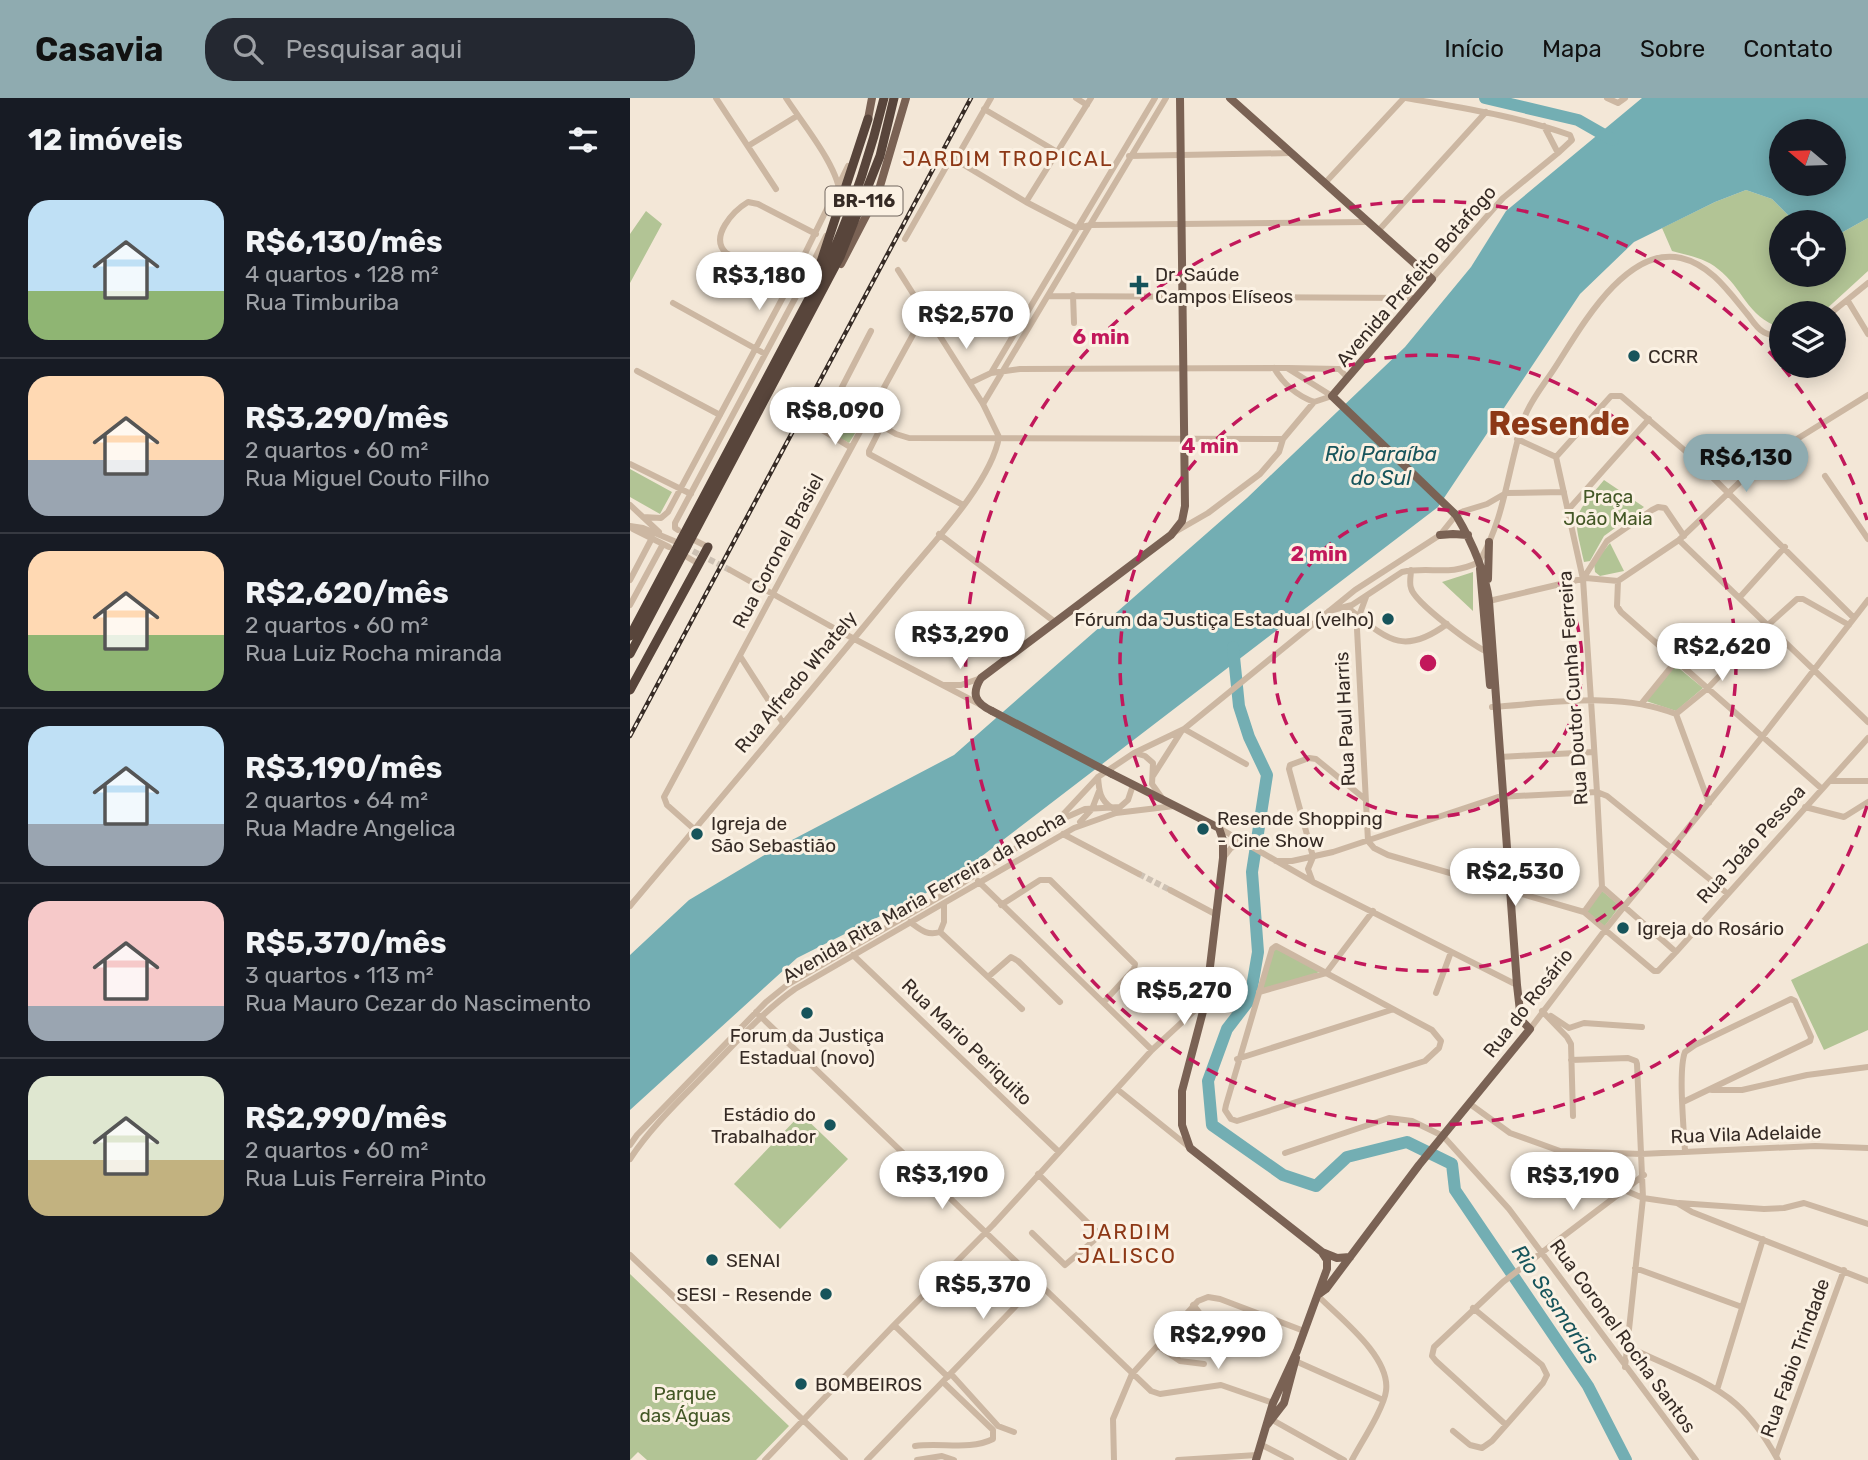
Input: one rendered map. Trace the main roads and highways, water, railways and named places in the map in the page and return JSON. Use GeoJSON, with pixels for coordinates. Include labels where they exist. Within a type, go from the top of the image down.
{"type":"FeatureCollection","features":[{"type":"Feature","properties":{"kind":"highway","name":"BR-116"},"geometry":{"type":"LineString","coordinates":[[630,636],[815,299],[852,207],[871,151],[884,98]]}},
{"type":"Feature","properties":{"kind":"highway","name":"BR-116"},"geometry":{"type":"LineString","coordinates":[[630,654],[863,203],[880,156],[894,98]]}},
{"type":"Feature","properties":{"kind":"highway"},"geometry":{"type":"LineString","coordinates":[[815,299],[868,120]]}},
{"type":"Feature","properties":{"kind":"highway"},"geometry":{"type":"LineString","coordinates":[[630,690],[708,547]]}},
{"type":"Feature","properties":{"kind":"main road"},"geometry":{"type":"LineString","coordinates":[[868,120],[872,98]]}},
{"type":"Feature","properties":{"kind":"main road"},"geometry":{"type":"LineString","coordinates":[[815,299],[865,221],[878,193],[906,98]]}},
{"type":"Feature","properties":{"kind":"main road"},"geometry":{"type":"LineString","coordinates":[[1180,98],[1185,369],[1184,515],[1171,534],[981,678],[974,694],[987,709],[1219,828],[1223,840],[1223,859],[1217,915],[1206,1000],[1182,1091],[1182,1125],[1190,1148],[1322,1252],[1337,1258],[1350,1257]]}},
{"type":"Feature","properties":{"kind":"main road","name":"Avenida Prefeito Botafogo"},"geometry":{"type":"LineString","coordinates":[[1230,98],[1432,279],[1332,396],[1444,502],[1456,515],[1468,536]]}},
{"type":"Feature","properties":{"kind":"main road"},"geometry":{"type":"LineString","coordinates":[[1440,535],[1468,536],[1488,589]]}},
{"type":"Feature","properties":{"kind":"main road"},"geometry":{"type":"LineString","coordinates":[[1489,542],[1490,653]]}},
{"type":"Feature","properties":{"kind":"main road"},"geometry":{"type":"LineString","coordinates":[[1479,563],[1490,653],[1520,1040]]}},
{"type":"Feature","properties":{"kind":"main road"},"geometry":{"type":"LineString","coordinates":[[1494,707],[1500,757],[1501,797]]}},
{"type":"Feature","properties":{"kind":"main road","name":"Rua do Rosário"},"geometry":{"type":"LineString","coordinates":[[1318,1295],[1326,1289],[1440,1138],[1530,1028],[1521,1020],[1515,985]]}},
{"type":"Feature","properties":{"kind":"main road"},"geometry":{"type":"LineString","coordinates":[[1270,1419],[1274,1401],[1297,1351],[1327,1269],[1327,1260],[1322,1252]]}},
{"type":"Feature","properties":{"kind":"main road"},"geometry":{"type":"LineString","coordinates":[[1256,1457],[1265,1427],[1284,1403],[1293,1360]]}},
{"type":"Feature","properties":{"kind":"main road"},"geometry":{"type":"LineString","coordinates":[[1274,1401],[1284,1403]]}},
{"type":"Feature","properties":{"kind":"water","name":"Rio Paraíba do Sul"},"geometry":{"type":"Polygon","coordinates":[[[1642,98],[1868,98],[1868,218],[1846,230],[1846,210],[1783,210],[1772,199],[1746,190],[1715,202],[1634,242],[1580,294],[1438,507],[948,882],[797,958],[630,1110],[630,955],[689,900],[773,850],[954,755],[1247,498],[1405,347],[1471,267],[1506,211],[1642,98]]]}},
{"type":"Feature","properties":{"kind":"waterway"},"geometry":{"type":"LineString","coordinates":[[1485,98],[1578,120],[1613,140]]}},
{"type":"Feature","properties":{"kind":"waterway","name":"Rio Sesmarias"},"geometry":{"type":"LineString","coordinates":[[1233,647],[1239,706],[1249,737],[1267,775],[1252,872],[1258,952],[1250,999],[1227,1029],[1208,1081],[1212,1125],[1283,1175],[1316,1186],[1347,1157],[1407,1142],[1452,1164],[1455,1190],[1588,1386],[1626,1460]]}},
{"type":"Feature","properties":{"kind":"tunnel"},"geometry":{"type":"LineString","coordinates":[[685,547],[730,570]]}},
{"type":"Feature","properties":{"kind":"tunnel"},"geometry":{"type":"LineString","coordinates":[[1139,874],[1170,890]]}},
{"type":"Feature","properties":{"kind":"railway"},"geometry":{"type":"LineString","coordinates":[[630,736],[971,98]]}},
{"type":"Feature","properties":{"kind":"place","name":"Dr. Saúde Campos Elíseos"},"geometry":{"type":"Point","coordinates":[1139,285]}},
{"type":"Feature","properties":{"kind":"place","name":"CCRR"},"geometry":{"type":"Point","coordinates":[1634,356]}},
{"type":"Feature","properties":{"kind":"place","name":"Fórum da Justiça Estadual (velho)"},"geometry":{"type":"Point","coordinates":[1388,619]}},
{"type":"Feature","properties":{"kind":"place","name":"Resende Shopping - Cine Show"},"geometry":{"type":"Point","coordinates":[1203,829]}},
{"type":"Feature","properties":{"kind":"place","name":"Igreja de São Sebastião"},"geometry":{"type":"Point","coordinates":[697,834]}},
{"type":"Feature","properties":{"kind":"place","name":"Igreja do Rosário"},"geometry":{"type":"Point","coordinates":[1623,928]}},
{"type":"Feature","properties":{"kind":"place","name":"Forum da Justiça Estadual (novo)"},"geometry":{"type":"Point","coordinates":[807,1013]}},
{"type":"Feature","properties":{"kind":"place","name":"Estádio do Trabalhador"},"geometry":{"type":"Point","coordinates":[830,1125]}},
{"type":"Feature","properties":{"kind":"place","name":"SENAI"},"geometry":{"type":"Point","coordinates":[712,1260]}},
{"type":"Feature","properties":{"kind":"place","name":"SESI - Resende"},"geometry":{"type":"Point","coordinates":[826,1294]}},
{"type":"Feature","properties":{"kind":"place","name":"BOMBEIROS"},"geometry":{"type":"Point","coordinates":[801,1384]}},
{"type":"Feature","properties":{"kind":"district","name":"JARDIM TROPICAL"},"geometry":{"type":"Point","coordinates":[1008,158]}},
{"type":"Feature","properties":{"kind":"district","name":"Resende"},"geometry":{"type":"Point","coordinates":[1559,423]}},
{"type":"Feature","properties":{"kind":"district","name":"JARDIM JALISCO"},"geometry":{"type":"Point","coordinates":[1127,1243]}},
{"type":"Feature","properties":{"kind":"park label","name":"Praça João Maia"},"geometry":{"type":"Point","coordinates":[1608,507]}},
{"type":"Feature","properties":{"kind":"park label","name":"Parque das Águas"},"geometry":{"type":"Point","coordinates":[685,1404]}}]}
